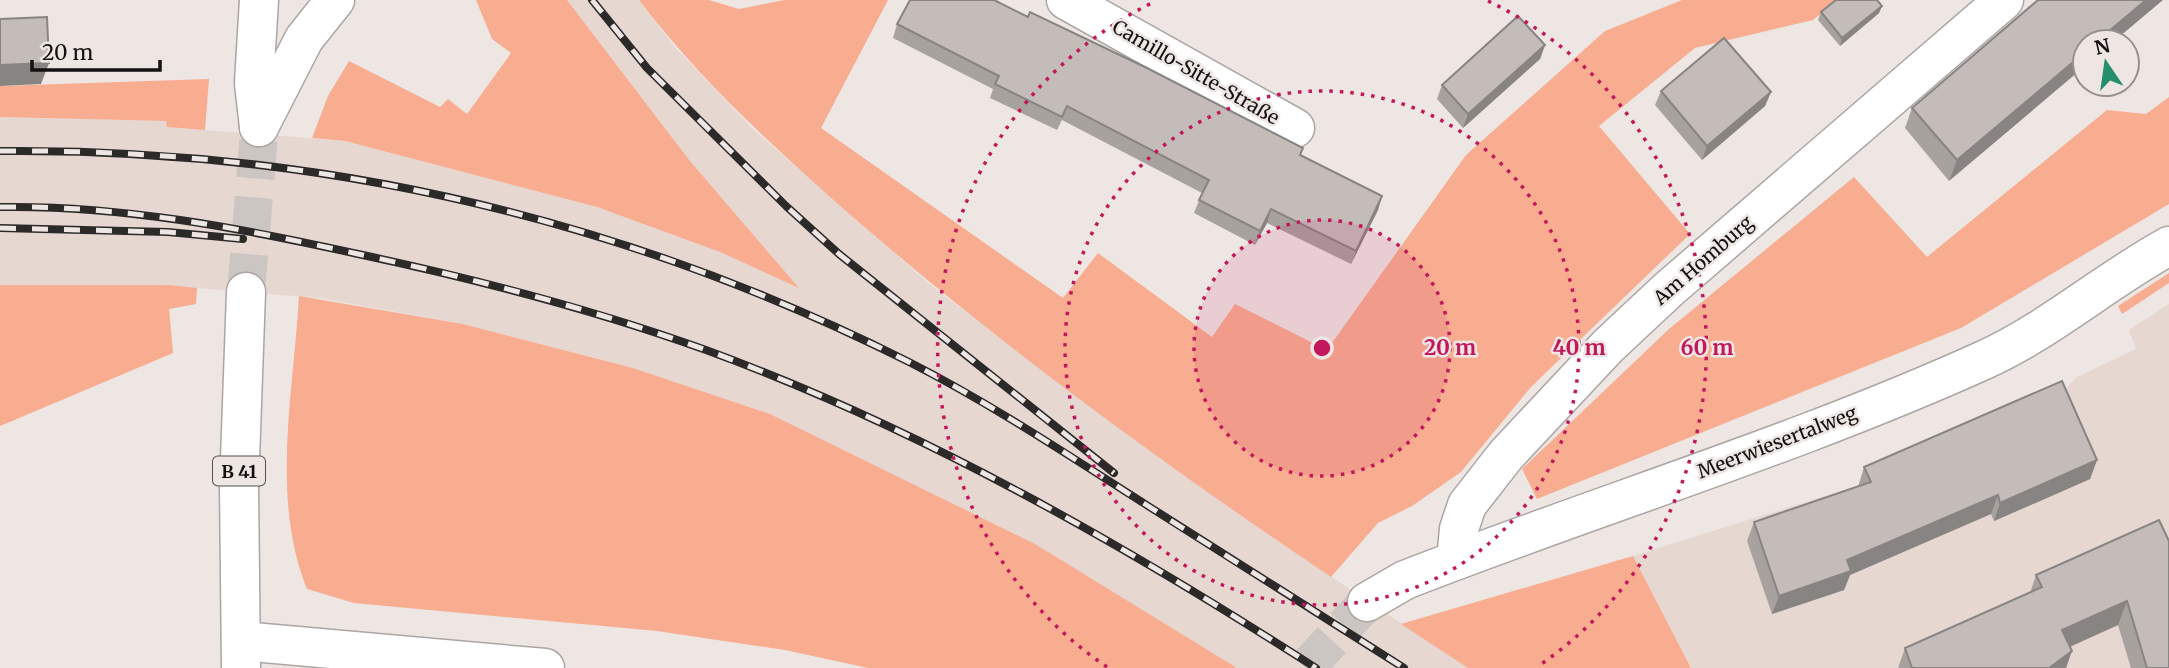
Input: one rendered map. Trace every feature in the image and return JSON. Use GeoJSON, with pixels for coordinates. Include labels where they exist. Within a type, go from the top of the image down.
{"type":"FeatureCollection","features":[{"type":"Feature","properties":{"kind":"main road"},"geometry":{"type":"LineString","coordinates":[[259,0],[254,83],[259,130],[304,39],[335,0]]}},
{"type":"Feature","properties":{"kind":"main road","name":"Am Homburg"},"geometry":{"type":"LineString","coordinates":[[1456,560],[1459,529],[1467,505],[1506,455],[1608,346],[1670,289],[2004,0]]}},
{"type":"Feature","properties":{"kind":"main road","name":"Camillo-Sitte-Straße"},"geometry":{"type":"LineString","coordinates":[[1090,5],[1296,128]]}},
{"type":"Feature","properties":{"kind":"main road","name":"Meerwiesertalweg"},"geometry":{"type":"LineString","coordinates":[[1367,602],[1405,580],[1825,424],[1985,359],[2038,331],[2169,246]]}},
{"type":"Feature","properties":{"kind":"main road","name":"B 41"},"geometry":{"type":"LineString","coordinates":[[241,654],[239,487],[246,292]]}},
{"type":"Feature","properties":{"kind":"main road"},"geometry":{"type":"LineString","coordinates":[[241,654],[545,668]]}},
{"type":"Feature","properties":{"kind":"shaded area"},"geometry":{"type":"Polygon","coordinates":[[[476,0],[567,0],[690,161],[799,288],[720,252],[597,207],[345,141],[312,138],[328,96],[349,61],[440,107],[448,99],[467,114],[511,53],[492,39],[476,0]]]}},
{"type":"Feature","properties":{"kind":"shaded area"},"geometry":{"type":"Polygon","coordinates":[[[567,0],[639,0],[674,46],[754,130],[938,291],[1120,427],[1306,560],[1469,668],[1237,668],[770,414],[633,368],[463,324],[320,298],[197,288],[196,304],[169,309],[173,353],[0,426],[0,117],[166,121],[168,127],[344,141],[597,207],[720,252],[798,287],[690,161],[567,0]]]}},
{"type":"Feature","properties":{"kind":"shaded area"},"geometry":{"type":"Polygon","coordinates":[[[639,0],[709,0],[739,9],[784,0],[888,0],[821,128],[1063,298],[1098,253],[1212,337],[1235,304],[1327,350],[1466,155],[1605,31],[1682,0],[1838,0],[1813,20],[1695,48],[1599,126],[1690,234],[1531,387],[1461,472],[1412,506],[1378,523],[1331,577],[1087,405],[911,266],[825,193],[741,115],[688,60],[639,0]]]}},
{"type":"Feature","properties":{"kind":"shaded area"},"geometry":{"type":"Polygon","coordinates":[[[209,79],[205,130],[167,127],[166,121],[0,117],[0,86],[209,79]]]}},
{"type":"Feature","properties":{"kind":"shaded area"},"geometry":{"type":"Polygon","coordinates":[[[2169,97],[2169,204],[1961,328],[1537,499],[1522,469],[1669,329],[1854,177],[1927,257],[2107,110],[2146,114],[2169,97]]]}},
{"type":"Feature","properties":{"kind":"shaded area"},"geometry":{"type":"Polygon","coordinates":[[[2169,273],[2169,283],[2122,314],[2118,306],[2169,273]]]}},
{"type":"Feature","properties":{"kind":"shaded area"},"geometry":{"type":"Polygon","coordinates":[[[0,285],[169,285],[197,288],[196,304],[169,309],[173,353],[0,426],[0,285]]]}},
{"type":"Feature","properties":{"kind":"shaded area"},"geometry":{"type":"Polygon","coordinates":[[[299,296],[463,324],[633,368],[770,414],[1035,544],[1237,668],[868,668],[785,650],[657,631],[354,603],[307,589],[289,518],[287,481],[287,444],[299,296]]]}},
{"type":"Feature","properties":{"kind":"shaded area"},"geometry":{"type":"Polygon","coordinates":[[[2169,304],[2169,668],[1691,668],[1633,556],[1857,486],[2055,400],[2077,377],[2136,349],[2129,330],[2169,304]]]}},
{"type":"Feature","properties":{"kind":"shaded area"},"geometry":{"type":"Polygon","coordinates":[[[1633,556],[1691,668],[1468,668],[1401,624],[1633,556]]]}},
{"type":"Feature","properties":{"kind":"building"},"geometry":{"type":"Polygon","coordinates":[[[910,0],[994,0],[1028,17],[1030,12],[1303,148],[1300,155],[1382,196],[1356,251],[1271,209],[1260,231],[1199,200],[1209,180],[1067,106],[1062,117],[995,84],[999,76],[897,24],[910,0]]]}},
{"type":"Feature","properties":{"kind":"building"},"geometry":{"type":"Polygon","coordinates":[[[1836,0],[1877,0],[1882,6],[1842,38],[1821,12],[1836,0]]]}},
{"type":"Feature","properties":{"kind":"building"},"geometry":{"type":"Polygon","coordinates":[[[2038,0],[2146,0],[2113,28],[2071,28],[2071,64],[1957,160],[1912,108],[2038,0]]]}},
{"type":"Feature","properties":{"kind":"building"},"geometry":{"type":"Polygon","coordinates":[[[1518,16],[1545,45],[1468,114],[1442,85],[1518,16]]]}},
{"type":"Feature","properties":{"kind":"building"},"geometry":{"type":"Polygon","coordinates":[[[47,17],[49,63],[0,65],[0,19],[47,17]]]}},
{"type":"Feature","properties":{"kind":"building"},"geometry":{"type":"Polygon","coordinates":[[[1724,38],[1771,92],[1707,146],[1661,91],[1724,38]]]}},
{"type":"Feature","properties":{"kind":"building"},"geometry":{"type":"Polygon","coordinates":[[[2062,381],[2097,460],[2000,503],[1998,495],[1847,560],[1851,571],[1779,596],[1754,522],[1871,482],[1864,467],[2062,381]]]}},
{"type":"Feature","properties":{"kind":"building"},"geometry":{"type":"Polygon","coordinates":[[[2159,520],[2169,541],[2169,668],[2147,668],[2127,601],[2062,630],[2072,651],[2049,668],[1912,668],[1905,648],[2042,587],[2036,575],[2159,520]]]}},
{"type":"Feature","properties":{"kind":"tunnel"},"geometry":{"type":"LineString","coordinates":[[246,292],[259,134]]}},
{"type":"Feature","properties":{"kind":"tunnel"},"geometry":{"type":"LineString","coordinates":[[1306,668],[1367,602]]}},
{"type":"Feature","properties":{"kind":"railway"},"geometry":{"type":"LineString","coordinates":[[592,0],[647,68],[786,206],[839,254],[1114,473]]}},
{"type":"Feature","properties":{"kind":"railway"},"geometry":{"type":"LineString","coordinates":[[0,151],[119,153],[236,162],[352,178],[467,201],[580,231],[691,268],[801,311],[909,362],[969,395],[1058,448],[1404,668]]}},
{"type":"Feature","properties":{"kind":"railway"},"geometry":{"type":"LineString","coordinates":[[0,207],[45,207],[135,214],[269,235],[490,285],[577,308],[706,350],[865,416],[1020,492],[1170,577],[1316,668]]}},
{"type":"Feature","properties":{"kind":"railway"},"geometry":{"type":"LineString","coordinates":[[0,228],[168,232],[243,239]]}}]}
